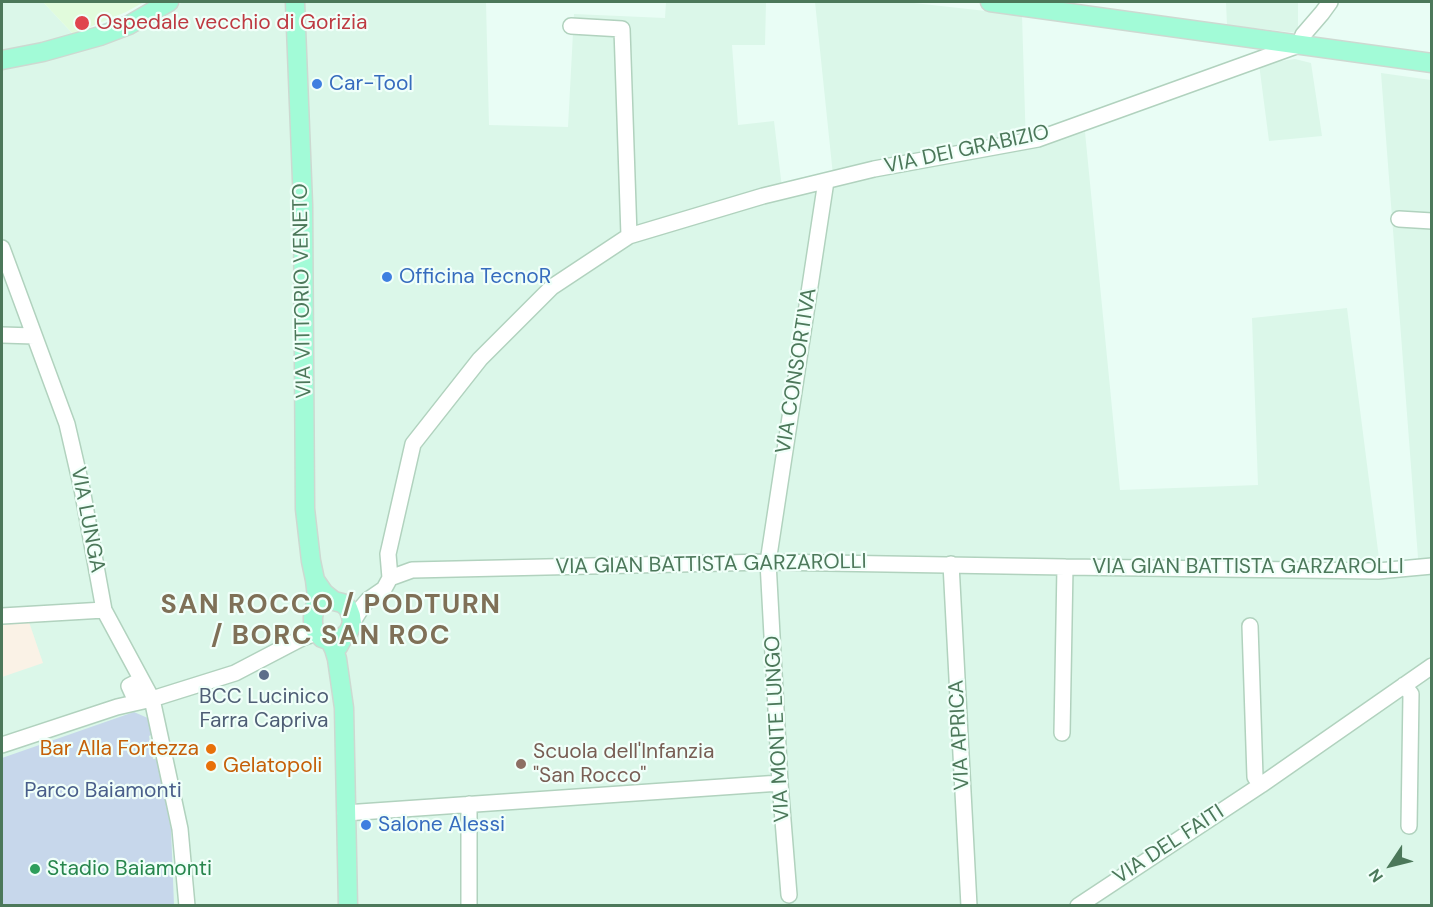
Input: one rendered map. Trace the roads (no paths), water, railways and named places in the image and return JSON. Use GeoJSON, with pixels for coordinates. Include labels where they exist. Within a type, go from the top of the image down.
{"type":"FeatureCollection","features":[{"type":"Feature","properties":{"kind":"main road"},"geometry":{"type":"LineString","coordinates":[[2,60],[43,52],[100,36],[129,25],[169,2]]}},
{"type":"Feature","properties":{"kind":"main road","name":"VIA VITTORIO VENETO"},"geometry":{"type":"LineString","coordinates":[[295,2],[303,205],[305,509],[317,597],[324,630],[337,659],[344,708],[348,906]]}},
{"type":"Feature","properties":{"kind":"main road"},"geometry":{"type":"LineString","coordinates":[[990,2],[1431,63]]}},
{"type":"Feature","properties":{"kind":"main road","name":"VIA VITTORIO VENETO"},"geometry":{"type":"LineString","coordinates":[[315,580],[324,593],[348,608],[351,616],[324,630]]}},
{"type":"Feature","properties":{"kind":"main road"},"geometry":{"type":"LineString","coordinates":[[324,630],[320,604],[338,602]]}},
{"type":"Feature","properties":{"kind":"street"},"geometry":{"type":"LineString","coordinates":[[1299,45],[1303,35],[1330,2]]}},
{"type":"Feature","properties":{"kind":"street"},"geometry":{"type":"LineString","coordinates":[[571,26],[622,29],[629,236]]}},
{"type":"Feature","properties":{"kind":"street","name":"VIA DEI GRABIZIO"},"geometry":{"type":"LineString","coordinates":[[390,578],[388,554],[413,444],[480,359],[552,287],[629,236],[763,196],[826,181],[1038,139],[1299,45]]}},
{"type":"Feature","properties":{"kind":"street","name":"VIA CONSORTIVA"},"geometry":{"type":"LineString","coordinates":[[768,562],[826,181]]}},
{"type":"Feature","properties":{"kind":"street"},"geometry":{"type":"LineString","coordinates":[[1399,219],[1431,221]]}},
{"type":"Feature","properties":{"kind":"street","name":"VIA LUNGA"},"geometry":{"type":"LineString","coordinates":[[2,248],[67,424],[82,489],[104,610],[152,699],[180,829],[188,906]]}},
{"type":"Feature","properties":{"kind":"street"},"geometry":{"type":"LineString","coordinates":[[2,335],[34,336]]}},
{"type":"Feature","properties":{"kind":"street","name":"VIA GIAN BATTISTA GARZAROLLI"},"geometry":{"type":"LineString","coordinates":[[324,630],[358,611],[368,600],[384,589],[390,578],[411,570],[768,562],[1378,571],[1431,566]]}},
{"type":"Feature","properties":{"kind":"street","name":"VIA MONTE LUNGO"},"geometry":{"type":"LineString","coordinates":[[768,562],[780,783],[789,895]]}},
{"type":"Feature","properties":{"kind":"street","name":"VIA APRICA"},"geometry":{"type":"LineString","coordinates":[[951,564],[969,906]]}},
{"type":"Feature","properties":{"kind":"street","name":"VIA GIAN BATTISTA GARZAROLLI"},"geometry":{"type":"LineString","coordinates":[[1062,733],[1065,567]]}},
{"type":"Feature","properties":{"kind":"street"},"geometry":{"type":"LineString","coordinates":[[338,602],[355,603],[368,600]]}},
{"type":"Feature","properties":{"kind":"street"},"geometry":{"type":"LineString","coordinates":[[2,616],[104,610]]}},
{"type":"Feature","properties":{"kind":"street"},"geometry":{"type":"LineString","coordinates":[[1250,626],[1255,777],[1261,785]]}},
{"type":"Feature","properties":{"kind":"street"},"geometry":{"type":"LineString","coordinates":[[2,745],[117,707],[152,699],[235,673],[324,630]]}},
{"type":"Feature","properties":{"kind":"street","name":"VIA DEL FAITI"},"geometry":{"type":"LineString","coordinates":[[1078,906],[1261,785],[1431,666]]}},
{"type":"Feature","properties":{"kind":"street"},"geometry":{"type":"LineString","coordinates":[[1404,685],[1411,694],[1409,826]]}},
{"type":"Feature","properties":{"kind":"street"},"geometry":{"type":"LineString","coordinates":[[345,813],[780,783]]}},
{"type":"Feature","properties":{"kind":"street"},"geometry":{"type":"LineString","coordinates":[[469,804],[469,906]]}},
{"type":"Feature","properties":{"kind":"place","name":"Ospedale vecchio di Gorizia"},"geometry":{"type":"Point","coordinates":[82,23]}},
{"type":"Feature","properties":{"kind":"place","name":"Car-Tool"},"geometry":{"type":"Point","coordinates":[317,84]}},
{"type":"Feature","properties":{"kind":"place","name":"Officina TecnoR"},"geometry":{"type":"Point","coordinates":[387,277]}},
{"type":"Feature","properties":{"kind":"place","name":"BCC Lucinico Farra Capriva"},"geometry":{"type":"Point","coordinates":[264,675]}},
{"type":"Feature","properties":{"kind":"place","name":"Bar Alla Fortezza"},"geometry":{"type":"Point","coordinates":[211,749]}},
{"type":"Feature","properties":{"kind":"place","name":"Scuola dell'Infanzia \"San Rocco\""},"geometry":{"type":"Point","coordinates":[521,764]}},
{"type":"Feature","properties":{"kind":"place","name":"Gelatopoli"},"geometry":{"type":"Point","coordinates":[211,766]}},
{"type":"Feature","properties":{"kind":"place","name":"Salone Alessi"},"geometry":{"type":"Point","coordinates":[366,825]}},
{"type":"Feature","properties":{"kind":"place","name":"Stadio Baiamonti"},"geometry":{"type":"Point","coordinates":[35,869]}},
{"type":"Feature","properties":{"kind":"district","name":"SAN ROCCO / PODTURN / BORC SAN ROC"},"geometry":{"type":"Point","coordinates":[331,622]}},
{"type":"Feature","properties":{"kind":"park label","name":"Parco Baiamonti"},"geometry":{"type":"Point","coordinates":[103,791]}}]}
